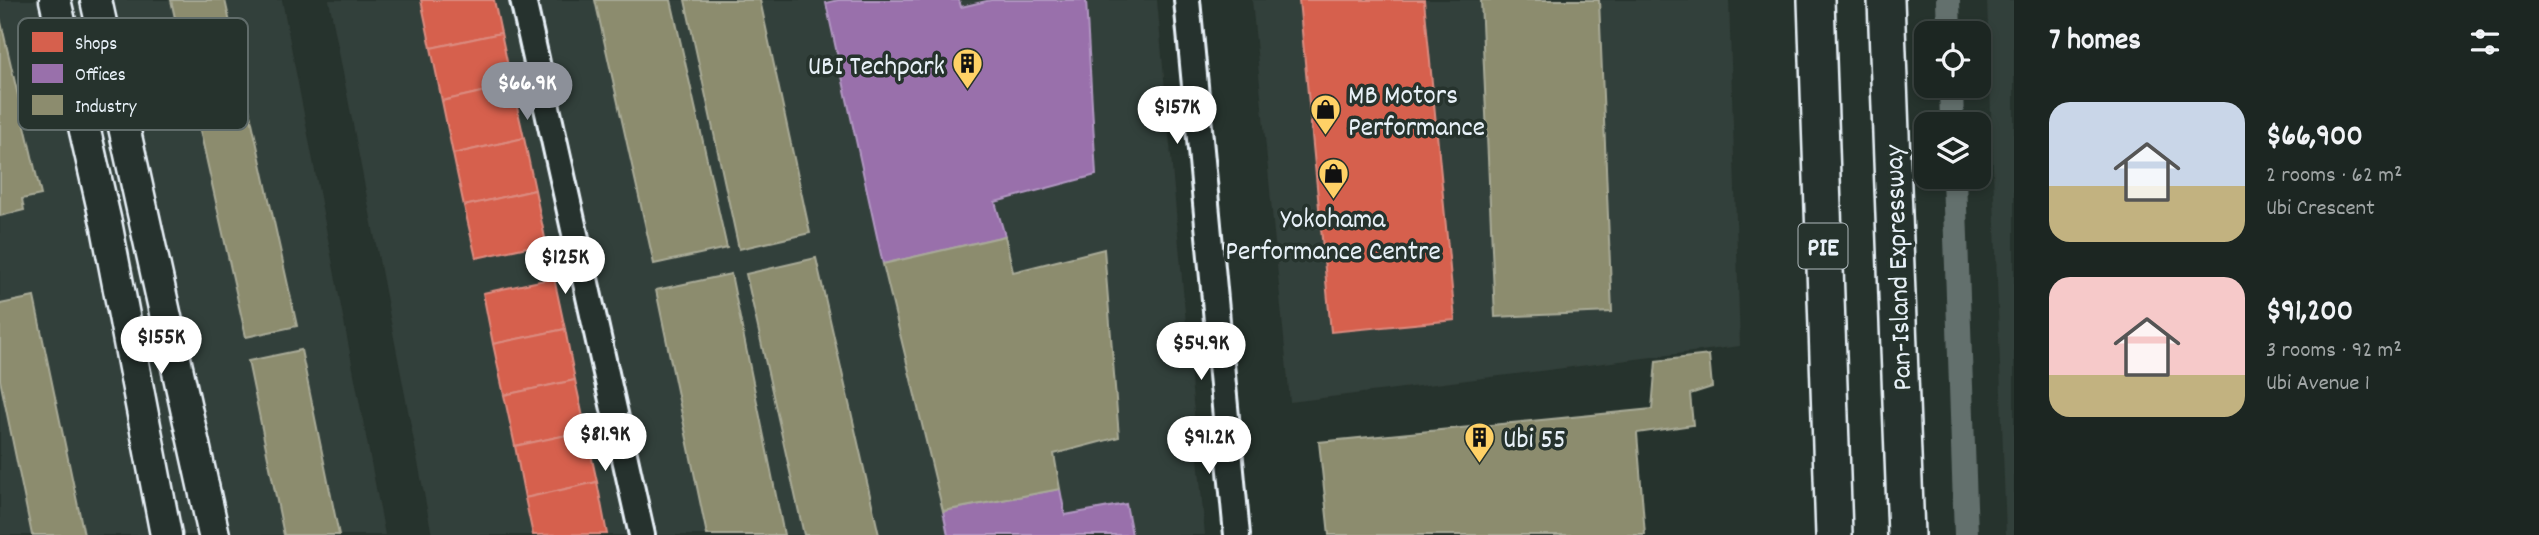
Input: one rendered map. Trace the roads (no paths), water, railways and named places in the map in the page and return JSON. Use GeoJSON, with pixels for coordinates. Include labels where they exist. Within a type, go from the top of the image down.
{"type":"FeatureCollection","features":[{"type":"Feature","properties":{"kind":"highway","name":"PIE"},"geometry":{"type":"LineString","coordinates":[[1816,0],[1831,535]]}},
{"type":"Feature","properties":{"kind":"highway","name":"Pan-Island Expressway"},"geometry":{"type":"LineString","coordinates":[[1886,0],[1906,535]]}},
{"type":"Feature","properties":{"kind":"main road"},"geometry":{"type":"LineString","coordinates":[[55,0],[59,18]]}},
{"type":"Feature","properties":{"kind":"main road"},"geometry":{"type":"LineString","coordinates":[[96,0],[100,18]]}},
{"type":"Feature","properties":{"kind":"main road"},"geometry":{"type":"LineString","coordinates":[[85,130],[107,227],[166,535]]}},
{"type":"Feature","properties":{"kind":"main road"},"geometry":{"type":"LineString","coordinates":[[125,130],[214,535]]}},
{"type":"Feature","properties":{"kind":"street"},"geometry":{"type":"LineString","coordinates":[[523,0],[642,535]]}},
{"type":"Feature","properties":{"kind":"street"},"geometry":{"type":"LineString","coordinates":[[1187,0],[1237,535]]}},
{"type":"Feature","properties":{"kind":"waterway"},"geometry":{"type":"LineString","coordinates":[[1948,0],[1949,21]]}},
{"type":"Feature","properties":{"kind":"waterway"},"geometry":{"type":"LineString","coordinates":[[1951,98],[1952,112]]}},
{"type":"Feature","properties":{"kind":"waterway"},"geometry":{"type":"LineString","coordinates":[[1954,189],[1966,535]]}},
{"type":"Feature","properties":{"kind":"place","name":"UBI Techpark"},"geometry":{"type":"Point","coordinates":[968,91]}},
{"type":"Feature","properties":{"kind":"place","name":"MB Motors Performance"},"geometry":{"type":"Point","coordinates":[1325,136]}},
{"type":"Feature","properties":{"kind":"place","name":"Yokohama Performance Centre"},"geometry":{"type":"Point","coordinates":[1333,200]}},
{"type":"Feature","properties":{"kind":"place","name":"Ubi 55"},"geometry":{"type":"Point","coordinates":[1480,464]}}]}
